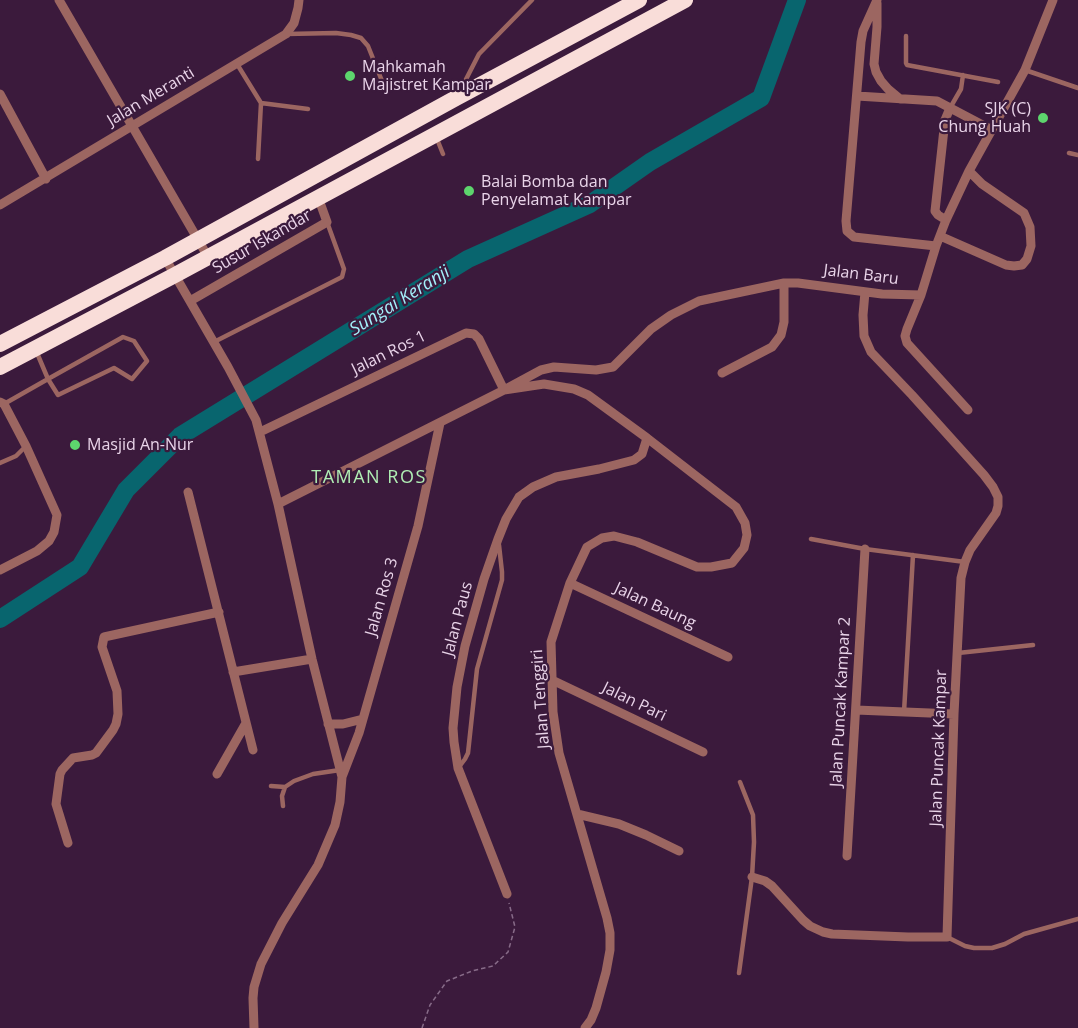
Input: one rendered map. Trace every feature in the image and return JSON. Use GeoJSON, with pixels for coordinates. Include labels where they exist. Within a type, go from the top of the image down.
{"type":"FeatureCollection","features":[{"type":"Feature","properties":{"kind":"highway"},"geometry":{"type":"LineString","coordinates":[[0,344],[165,258],[639,0]]}},
{"type":"Feature","properties":{"kind":"highway"},"geometry":{"type":"LineString","coordinates":[[0,367],[685,0]]}},
{"type":"Feature","properties":{"kind":"street"},"geometry":{"type":"LineString","coordinates":[[59,0],[208,257]]}},
{"type":"Feature","properties":{"kind":"street"},"geometry":{"type":"LineString","coordinates":[[286,34],[294,22],[299,0]]}},
{"type":"Feature","properties":{"kind":"street"},"geometry":{"type":"LineString","coordinates":[[877,0],[863,31],[861,42],[846,220],[848,231],[854,237],[938,241],[1006,265],[1022,265],[1027,259],[1031,246],[1030,227],[1024,213],[982,184],[969,171]]}},
{"type":"Feature","properties":{"kind":"street"},"geometry":{"type":"LineString","coordinates":[[877,0],[874,64],[881,81],[900,99]]}},
{"type":"Feature","properties":{"kind":"street","name":"Jalan Baru"},"geometry":{"type":"LineString","coordinates":[[279,504],[541,370],[554,367],[596,370],[613,367],[651,329],[699,300],[784,283],[891,295],[921,296],[946,220],[969,171],[1025,70],[1053,0]]}},
{"type":"Feature","properties":{"kind":"street","name":"Jalan Meranti"},"geometry":{"type":"LineString","coordinates":[[0,206],[286,34]]}},
{"type":"Feature","properties":{"kind":"street"},"geometry":{"type":"LineString","coordinates":[[0,94],[46,178]]}},
{"type":"Feature","properties":{"kind":"street"},"geometry":{"type":"LineString","coordinates":[[857,96],[937,101],[992,130]]}},
{"type":"Feature","properties":{"kind":"street"},"geometry":{"type":"LineString","coordinates":[[946,220],[935,211],[945,120],[950,108]]}},
{"type":"Feature","properties":{"kind":"street","name":"Susur Iskandar"},"geometry":{"type":"LineString","coordinates":[[190,301],[327,222],[318,197]]}},
{"type":"Feature","properties":{"kind":"street"},"geometry":{"type":"LineString","coordinates":[[165,258],[256,420],[279,504],[312,659],[340,774],[340,801],[335,825],[327,845],[261,964],[254,987],[254,1028]]}},
{"type":"Feature","properties":{"kind":"street"},"geometry":{"type":"LineString","coordinates":[[722,373],[772,347],[781,335],[784,322],[784,283]]}},
{"type":"Feature","properties":{"kind":"street"},"geometry":{"type":"LineString","coordinates":[[865,292],[864,336],[871,352],[984,475],[998,497],[996,513],[970,550],[965,562]]}},
{"type":"Feature","properties":{"kind":"street"},"geometry":{"type":"LineString","coordinates":[[921,296],[907,329],[905,336],[907,343],[968,410]]}},
{"type":"Feature","properties":{"kind":"street","name":"Jalan Ros 1"},"geometry":{"type":"LineString","coordinates":[[260,432],[466,333],[474,334],[479,339],[504,390]]}},
{"type":"Feature","properties":{"kind":"street","name":"Jalan Tenggiri"},"geometry":{"type":"LineString","coordinates":[[504,390],[544,384],[574,389],[588,395],[736,507],[745,524],[747,535],[744,548],[732,563],[711,567],[697,567],[637,542],[614,536],[602,538],[587,547],[570,583],[551,642],[554,712],[559,753],[610,933],[610,951],[606,972],[596,1008],[585,1028]]}},
{"type":"Feature","properties":{"kind":"street"},"geometry":{"type":"LineString","coordinates":[[0,570],[37,551],[49,541],[54,532],[57,515],[26,446],[1,404]]}},
{"type":"Feature","properties":{"kind":"street","name":"Jalan Ros 3"},"geometry":{"type":"LineString","coordinates":[[340,774],[363,719],[418,526],[440,423]]}},
{"type":"Feature","properties":{"kind":"street","name":"Jalan Paus"},"geometry":{"type":"LineString","coordinates":[[507,894],[458,768],[454,742],[457,687],[465,646],[484,579],[506,519],[519,497],[533,487],[556,477],[634,460],[642,454],[647,438]]}},
{"type":"Feature","properties":{"kind":"street"},"geometry":{"type":"LineString","coordinates":[[188,492],[253,750]]}},
{"type":"Feature","properties":{"kind":"street","name":"Jalan Puncak Kampar 2"},"geometry":{"type":"LineString","coordinates":[[847,856],[865,549]]}},
{"type":"Feature","properties":{"kind":"street","name":"Jalan Puncak Kampar"},"geometry":{"type":"LineString","coordinates":[[947,937],[954,714],[961,578],[965,562]]}},
{"type":"Feature","properties":{"kind":"street","name":"Jalan Baung"},"geometry":{"type":"LineString","coordinates":[[570,583],[728,657]]}},
{"type":"Feature","properties":{"kind":"street"},"geometry":{"type":"LineString","coordinates":[[68,843],[57,804],[60,774],[73,758],[96,753],[113,730],[118,714],[117,691],[102,647],[104,637],[219,612]]}},
{"type":"Feature","properties":{"kind":"street"},"geometry":{"type":"LineString","coordinates":[[233,672],[312,659]]}},
{"type":"Feature","properties":{"kind":"street","name":"Jalan Pari"},"geometry":{"type":"LineString","coordinates":[[552,680],[703,752]]}},
{"type":"Feature","properties":{"kind":"street"},"geometry":{"type":"LineString","coordinates":[[856,710],[954,714]]}},
{"type":"Feature","properties":{"kind":"street"},"geometry":{"type":"LineString","coordinates":[[328,724],[343,724],[363,719]]}},
{"type":"Feature","properties":{"kind":"street"},"geometry":{"type":"LineString","coordinates":[[217,774],[246,723]]}},
{"type":"Feature","properties":{"kind":"street"},"geometry":{"type":"LineString","coordinates":[[577,814],[620,824],[679,851]]}},
{"type":"Feature","properties":{"kind":"street"},"geometry":{"type":"LineString","coordinates":[[752,877],[772,886],[803,920],[823,932],[947,937]]}},
{"type":"Feature","properties":{"kind":"lane"},"geometry":{"type":"LineString","coordinates":[[456,98],[479,54],[532,0]]}},
{"type":"Feature","properties":{"kind":"lane"},"geometry":{"type":"LineString","coordinates":[[286,34],[336,33],[361,38],[368,46],[382,81]]}},
{"type":"Feature","properties":{"kind":"lane"},"geometry":{"type":"LineString","coordinates":[[906,36],[907,65],[998,82]]}},
{"type":"Feature","properties":{"kind":"lane"},"geometry":{"type":"LineString","coordinates":[[237,64],[261,103],[258,159]]}},
{"type":"Feature","properties":{"kind":"lane"},"geometry":{"type":"LineString","coordinates":[[1025,70],[1078,88]]}},
{"type":"Feature","properties":{"kind":"lane"},"geometry":{"type":"LineString","coordinates":[[950,108],[961,89],[963,75]]}},
{"type":"Feature","properties":{"kind":"lane"},"geometry":{"type":"LineString","coordinates":[[261,103],[308,109]]}},
{"type":"Feature","properties":{"kind":"lane"},"geometry":{"type":"LineString","coordinates":[[427,115],[443,154]]}},
{"type":"Feature","properties":{"kind":"lane"},"geometry":{"type":"LineString","coordinates":[[1069,153],[1078,155]]}},
{"type":"Feature","properties":{"kind":"lane"},"geometry":{"type":"LineString","coordinates":[[214,342],[342,277],[344,269],[327,222]]}},
{"type":"Feature","properties":{"kind":"lane"},"geometry":{"type":"LineString","coordinates":[[1,404],[48,379],[123,337],[134,341],[147,361],[132,379],[114,368],[58,395],[48,379],[26,332]]}},
{"type":"Feature","properties":{"kind":"lane"},"geometry":{"type":"LineString","coordinates":[[0,463],[16,456],[26,446]]}},
{"type":"Feature","properties":{"kind":"lane"},"geometry":{"type":"LineString","coordinates":[[458,768],[468,753],[477,669],[502,580],[498,539]]}},
{"type":"Feature","properties":{"kind":"lane"},"geometry":{"type":"LineString","coordinates":[[811,539],[865,549],[965,562]]}},
{"type":"Feature","properties":{"kind":"lane"},"geometry":{"type":"LineString","coordinates":[[904,712],[913,555]]}},
{"type":"Feature","properties":{"kind":"lane"},"geometry":{"type":"LineString","coordinates":[[958,653],[1033,645]]}},
{"type":"Feature","properties":{"kind":"lane"},"geometry":{"type":"LineString","coordinates":[[271,786],[285,787],[313,774],[340,774]]}},
{"type":"Feature","properties":{"kind":"lane"},"geometry":{"type":"LineString","coordinates":[[740,782],[753,815],[754,842],[740,972]]}},
{"type":"Feature","properties":{"kind":"lane"},"geometry":{"type":"LineString","coordinates":[[283,806],[282,796],[285,787]]}},
{"type":"Feature","properties":{"kind":"lane"},"geometry":{"type":"LineString","coordinates":[[947,937],[965,946],[992,948],[1024,934],[1078,919]]}},
{"type":"Feature","properties":{"kind":"path"},"geometry":{"type":"LineString","coordinates":[[422,1028],[430,1005],[447,981],[493,966],[508,952],[515,927],[507,894]]}},
{"type":"Feature","properties":{"kind":"waterway","name":"Sungai Keranji"},"geometry":{"type":"LineString","coordinates":[[0,619],[80,567],[126,490],[180,436],[468,259],[590,204],[650,162],[761,98],[797,0]]}},
{"type":"Feature","properties":{"kind":"place","name":"Mahkamah Majistret Kampar"},"geometry":{"type":"Point","coordinates":[350,76]}},
{"type":"Feature","properties":{"kind":"place","name":"SJK (C) Chung Huah"},"geometry":{"type":"Point","coordinates":[1043,118]}},
{"type":"Feature","properties":{"kind":"place","name":"Balai Bomba dan Penyelamat Kampar"},"geometry":{"type":"Point","coordinates":[469,191]}},
{"type":"Feature","properties":{"kind":"place","name":"Masjid An-Nur"},"geometry":{"type":"Point","coordinates":[75,445]}},
{"type":"Feature","properties":{"kind":"district","name":"TAMAN ROS"},"geometry":{"type":"Point","coordinates":[369,478]}}]}
